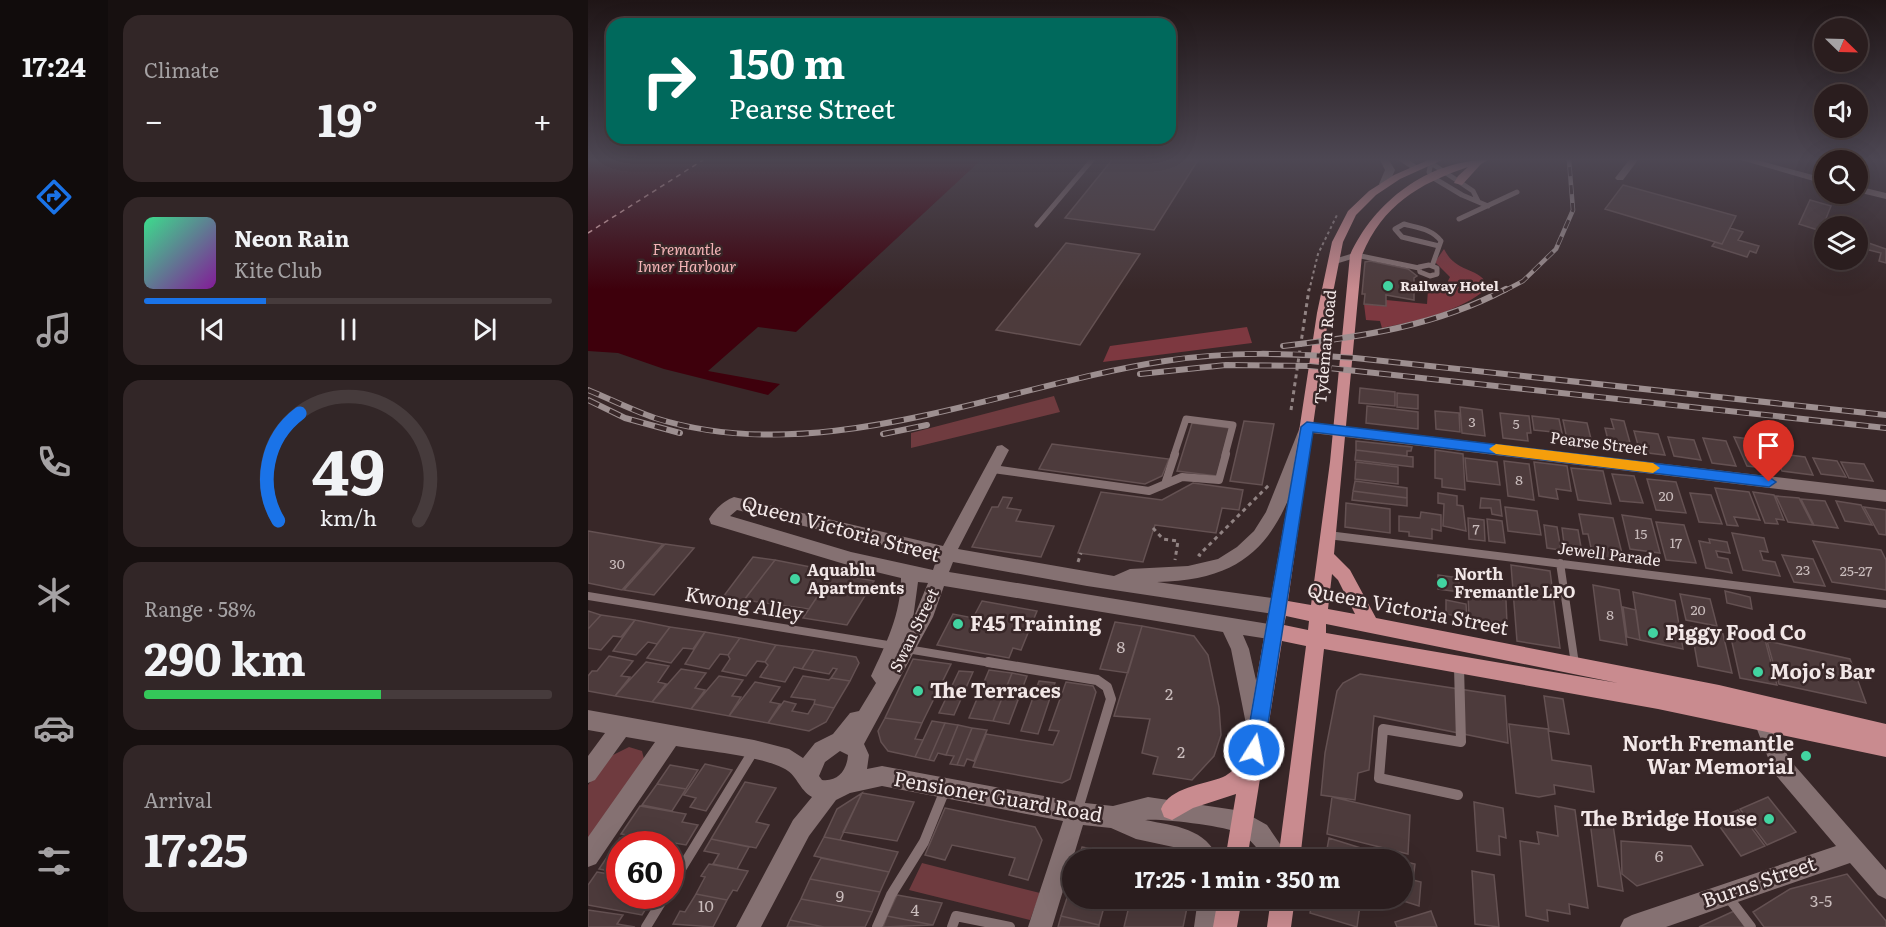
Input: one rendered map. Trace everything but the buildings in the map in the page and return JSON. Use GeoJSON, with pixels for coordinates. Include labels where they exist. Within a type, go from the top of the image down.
{"type":"FeatureCollection","features":[{"type":"Feature","properties":{"kind":"main road","name":"Tydeman Road"},"geometry":{"type":"LineString","coordinates":[[1238,849],[1276,632],[1332,262],[1343,227],[1361,203]]}},
{"type":"Feature","properties":{"kind":"main road"},"geometry":{"type":"LineString","coordinates":[[1379,213],[1383,203]]}},
{"type":"Feature","properties":{"kind":"main road","name":"Tydeman Road"},"geometry":{"type":"LineString","coordinates":[[1290,849],[1340,430],[1356,255],[1362,237],[1379,213],[1391,203]]}},
{"type":"Feature","properties":{"kind":"main road"},"geometry":{"type":"LineString","coordinates":[[1326,555],[1344,575],[1369,623]]}},
{"type":"Feature","properties":{"kind":"main road","name":"Queen Victoria Street"},"geometry":{"type":"LineString","coordinates":[[1280,607],[1369,623],[1575,667],[1761,711],[1886,747]]}},
{"type":"Feature","properties":{"kind":"main road","name":"Queen Victoria Street"},"geometry":{"type":"LineString","coordinates":[[1276,632],[1458,667],[1761,711],[1886,734]]}},
{"type":"Feature","properties":{"kind":"main road"},"geometry":{"type":"LineString","coordinates":[[1172,809],[1188,799],[1232,785],[1251,768]]}},
{"type":"Feature","properties":{"kind":"main road"},"geometry":{"type":"LineString","coordinates":[[1225,927],[1228,909]]}},
{"type":"Feature","properties":{"kind":"main road"},"geometry":{"type":"LineString","coordinates":[[1279,927],[1281,909]]}},
{"type":"Feature","properties":{"kind":"street","name":"Pearse Street"},"geometry":{"type":"LineString","coordinates":[[1307,427],[1886,496]]}},
{"type":"Feature","properties":{"kind":"street"},"geometry":{"type":"LineString","coordinates":[[1112,582],[1141,576],[1200,572],[1240,554],[1256,541],[1275,515],[1307,427]]}},
{"type":"Feature","properties":{"kind":"street","name":"Swan Street"},"geometry":{"type":"LineString","coordinates":[[825,784],[856,773],[851,749],[900,648],[927,611],[947,554],[1002,450]]}},
{"type":"Feature","properties":{"kind":"street","name":"Queen Victoria Street"},"geometry":{"type":"LineString","coordinates":[[1276,632],[909,573],[851,559],[717,519],[734,503],[947,554],[1280,607]]}},
{"type":"Feature","properties":{"kind":"street","name":"Swan Street"},"geometry":{"type":"LineString","coordinates":[[900,648],[909,607],[911,590],[909,573]]}},
{"type":"Feature","properties":{"kind":"street"},"geometry":{"type":"LineString","coordinates":[[1229,625],[1240,648],[1250,708],[1257,732]]}},
{"type":"Feature","properties":{"kind":"street"},"geometry":{"type":"LineString","coordinates":[[1761,711],[1781,766],[1886,887]]}},
{"type":"Feature","properties":{"kind":"street"},"geometry":{"type":"LineString","coordinates":[[588,720],[754,750],[789,759],[825,784]]}},
{"type":"Feature","properties":{"kind":"street"},"geometry":{"type":"LineString","coordinates":[[588,773],[622,726]]}},
{"type":"Feature","properties":{"kind":"street"},"geometry":{"type":"LineString","coordinates":[[588,856],[672,735]]}},
{"type":"Feature","properties":{"kind":"street"},"geometry":{"type":"LineString","coordinates":[[789,759],[819,752],[851,749]]}},
{"type":"Feature","properties":{"kind":"street","name":"Pensioner Guard Road"},"geometry":{"type":"LineString","coordinates":[[851,749],[882,776]]}},
{"type":"Feature","properties":{"kind":"street"},"geometry":{"type":"LineString","coordinates":[[819,752],[813,759],[825,784]]}},
{"type":"Feature","properties":{"kind":"street","name":"Pensioner Guard Road"},"geometry":{"type":"LineString","coordinates":[[825,784],[882,776],[1076,813],[1113,817],[1137,829],[1191,841],[1201,849]]}},
{"type":"Feature","properties":{"kind":"street"},"geometry":{"type":"LineString","coordinates":[[748,927],[825,784]]}},
{"type":"Feature","properties":{"kind":"street","name":"Pensioner Guard Road"},"geometry":{"type":"LineString","coordinates":[[1113,817],[1148,808],[1172,809],[1242,822],[1259,833],[1271,849]]}},
{"type":"Feature","properties":{"kind":"street"},"geometry":{"type":"LineString","coordinates":[[1040,927],[1076,813]]}},
{"type":"Feature","properties":{"kind":"street","name":"Burns Street"},"geometry":{"type":"LineString","coordinates":[[1632,927],[1853,851]]}},
{"type":"Feature","properties":{"kind":"street"},"geometry":{"type":"LineString","coordinates":[[1206,927],[1208,909]]}},
{"type":"Feature","properties":{"kind":"lane"},"geometry":{"type":"LineString","coordinates":[[1037,225],[1055,203]]}},
{"type":"Feature","properties":{"kind":"lane"},"geometry":{"type":"LineString","coordinates":[[1483,203],[1488,206]]}},
{"type":"Feature","properties":{"kind":"lane"},"geometry":{"type":"LineString","coordinates":[[1459,219],[1494,203]]}},
{"type":"Feature","properties":{"kind":"lane"},"geometry":{"type":"LineString","coordinates":[[1432,266],[1441,241],[1431,232],[1404,224],[1395,229],[1402,237],[1439,246]]}},
{"type":"Feature","properties":{"kind":"lane"},"geometry":{"type":"LineString","coordinates":[[1332,262],[1356,255],[1419,268],[1424,265],[1432,266],[1438,272],[1433,276],[1421,273],[1419,268]]}},
{"type":"Feature","properties":{"kind":"lane"},"geometry":{"type":"LineString","coordinates":[[993,469],[1149,491],[1166,482],[1178,475],[1219,480],[1233,425],[1186,419],[1166,482]]}},
{"type":"Feature","properties":{"kind":"lane","name":"Jewell Parade"},"geometry":{"type":"LineString","coordinates":[[1328,535],[1886,604]]}},
{"type":"Feature","properties":{"kind":"lane"},"geometry":{"type":"LineString","coordinates":[[1560,563],[1575,667]]}},
{"type":"Feature","properties":{"kind":"lane","name":"Kwong Alley"},"geometry":{"type":"LineString","coordinates":[[588,596],[1097,680],[1107,687],[1111,699],[1076,813]]}},
{"type":"Feature","properties":{"kind":"lane"},"geometry":{"type":"LineString","coordinates":[[1458,667],[1461,742],[1383,729],[1379,778],[1458,795]]}},
{"type":"Feature","properties":{"kind":"lane"},"geometry":{"type":"LineString","coordinates":[[684,864],[754,750]]}},
{"type":"Feature","properties":{"kind":"lane"},"geometry":{"type":"LineString","coordinates":[[877,927],[891,895],[924,842],[946,789]]}},
{"type":"Feature","properties":{"kind":"lane"},"geometry":{"type":"LineString","coordinates":[[1726,894],[1751,927]]}},
{"type":"Feature","properties":{"kind":"lane"},"geometry":{"type":"LineString","coordinates":[[646,927],[657,909]]}},
{"type":"Feature","properties":{"kind":"lane"},"geometry":{"type":"LineString","coordinates":[[952,927],[956,916],[1010,927]]}},
{"type":"Feature","properties":{"kind":"path"},"geometry":{"type":"LineString","coordinates":[[1205,560],[1199,555],[1272,481]]}},
{"type":"Feature","properties":{"kind":"path"},"geometry":{"type":"LineString","coordinates":[[1154,528],[1162,540],[1178,541],[1174,565]]}},
{"type":"Feature","properties":{"kind":"path"},"geometry":{"type":"LineString","coordinates":[[1078,562],[1081,553]]}},
{"type":"Feature","properties":{"kind":"shaded area"},"geometry":{"type":"Polygon","coordinates":[[[1444,249],[1455,263],[1479,275],[1489,287],[1465,303],[1425,318],[1382,328],[1380,321],[1366,320],[1364,304],[1386,306],[1386,300],[1427,304],[1428,290],[1448,292],[1450,277],[1435,262],[1444,249]]]}},
{"type":"Feature","properties":{"kind":"shaded area"},"geometry":{"type":"Polygon","coordinates":[[[1247,327],[1252,343],[1103,362],[1110,346],[1247,327]]]}},
{"type":"Feature","properties":{"kind":"shaded area"},"geometry":{"type":"Polygon","coordinates":[[[1054,396],[1060,412],[911,448],[911,433],[1054,396]]]}},
{"type":"Feature","properties":{"kind":"shaded area"},"geometry":{"type":"Polygon","coordinates":[[[629,747],[642,751],[644,759],[588,843],[588,785],[609,757],[629,747]]]}},
{"type":"Feature","properties":{"kind":"shaded area"},"geometry":{"type":"Polygon","coordinates":[[[922,863],[1040,893],[1030,920],[909,890],[922,863]]]}},
{"type":"Feature","properties":{"kind":"water","name":"Fremantle Inner Harbour"},"geometry":{"type":"Polygon","coordinates":[[[588,203],[934,203],[796,332],[758,327],[708,371],[780,384],[768,395],[664,369],[618,353],[588,351],[588,203]]]}},
{"type":"Feature","properties":{"kind":"ferry route"},"geometry":{"type":"LineString","coordinates":[[588,233],[635,203]]}},
{"type":"Feature","properties":{"kind":"railway"},"geometry":{"type":"LineString","coordinates":[[1504,291],[1523,281],[1556,249],[1573,210],[1572,203]]}},
{"type":"Feature","properties":{"kind":"railway"},"geometry":{"type":"LineString","coordinates":[[1283,346],[1398,328],[1453,312],[1506,289]]}},
{"type":"Feature","properties":{"kind":"railway"},"geometry":{"type":"LineString","coordinates":[[588,390],[655,418],[718,432],[781,435],[846,429],[911,418],[1103,373],[1165,361],[1236,354],[1284,354],[1355,358],[1886,415]]}},
{"type":"Feature","properties":{"kind":"railway"},"geometry":{"type":"LineString","coordinates":[[1140,374],[1226,365],[1310,366],[1886,428]]}},
{"type":"Feature","properties":{"kind":"railway"},"geometry":{"type":"LineString","coordinates":[[588,400],[625,418],[680,433]]}},
{"type":"Feature","properties":{"kind":"railway"},"geometry":{"type":"LineString","coordinates":[[883,434],[927,425]]}},
{"type":"Feature","properties":{"kind":"slow traffic"},"geometry":{"type":"LineString","coordinates":[[1496,449],[1653,468]]}},
{"type":"Feature","properties":{"kind":"place","name":"Railway Hotel"},"geometry":{"type":"Point","coordinates":[1388,286]}},
{"type":"Feature","properties":{"kind":"place","name":"Aquablu Apartments"},"geometry":{"type":"Point","coordinates":[795,579]}},
{"type":"Feature","properties":{"kind":"place","name":"North Fremantle LPO"},"geometry":{"type":"Point","coordinates":[1442,583]}},
{"type":"Feature","properties":{"kind":"place","name":"F45 Training"},"geometry":{"type":"Point","coordinates":[958,624]}},
{"type":"Feature","properties":{"kind":"place","name":"Piggy Food Co"},"geometry":{"type":"Point","coordinates":[1653,633]}},
{"type":"Feature","properties":{"kind":"place","name":"Mojo's Bar"},"geometry":{"type":"Point","coordinates":[1758,672]}},
{"type":"Feature","properties":{"kind":"place","name":"The Terraces"},"geometry":{"type":"Point","coordinates":[918,691]}},
{"type":"Feature","properties":{"kind":"place","name":"North Fremantle War Memorial"},"geometry":{"type":"Point","coordinates":[1806,756]}},
{"type":"Feature","properties":{"kind":"place","name":"The Bridge House"},"geometry":{"type":"Point","coordinates":[1769,819]}},
{"type":"Feature","properties":{"kind":"route"},"geometry":{"type":"LineString","coordinates":[[1254,750],[1280,607],[1307,427],[1769,482]]}}]}
